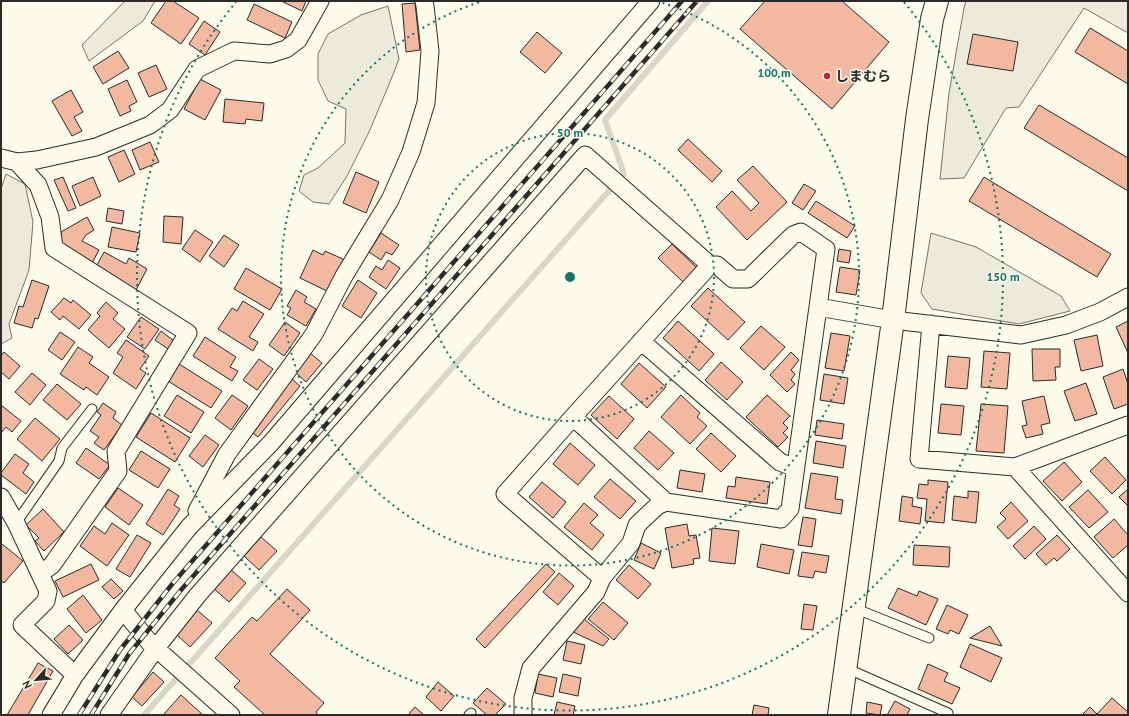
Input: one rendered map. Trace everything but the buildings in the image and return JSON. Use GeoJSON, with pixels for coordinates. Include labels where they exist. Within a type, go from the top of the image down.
{"type":"FeatureCollection","features":[{"type":"Feature","properties":{"kind":"street"},"geometry":{"type":"LineString","coordinates":[[9,160],[37,160],[96,147],[150,125],[170,110],[197,69],[234,51],[270,54],[286,49],[298,40],[320,1]]}},
{"type":"Feature","properties":{"kind":"street"},"geometry":{"type":"LineString","coordinates":[[188,527],[227,454],[314,334],[344,276],[390,200],[411,152],[426,103],[430,51],[424,1]]}},
{"type":"Feature","properties":{"kind":"street"},"geometry":{"type":"LineString","coordinates":[[51,715],[75,675],[123,610],[188,527],[270,444],[651,1]]}},
{"type":"Feature","properties":{"kind":"street"},"geometry":{"type":"LineString","coordinates":[[840,715],[893,320],[916,119],[932,19],[937,1]]}},
{"type":"Feature","properties":{"kind":"street"},"geometry":{"type":"LineString","coordinates":[[109,715],[156,648],[197,596],[585,155],[710,265],[717,265],[733,279],[748,279],[793,235],[801,232],[826,249],[790,509],[780,519],[666,502],[572,417]]}},
{"type":"Feature","properties":{"kind":"street"},"geometry":{"type":"LineString","coordinates":[[9,160],[38,185],[50,217],[54,248],[188,333],[116,451],[118,471],[52,565],[40,574]]}},
{"type":"Feature","properties":{"kind":"street"},"geometry":{"type":"LineString","coordinates":[[602,578],[505,494],[572,417],[710,265]]}},
{"type":"Feature","properties":{"kind":"street"},"geometry":{"type":"LineString","coordinates":[[818,306],[893,320],[1021,335],[1066,325],[1100,312],[1128,297]]}},
{"type":"Feature","properties":{"kind":"street"},"geometry":{"type":"LineString","coordinates":[[931,324],[918,459],[1015,467],[1125,431]]}},
{"type":"Feature","properties":{"kind":"street"},"geometry":{"type":"LineString","coordinates":[[641,341],[780,462],[795,468]]}},
{"type":"Feature","properties":{"kind":"street"},"geometry":{"type":"LineString","coordinates":[[1015,467],[1128,593]]}},
{"type":"Feature","properties":{"kind":"street"},"geometry":{"type":"LineString","coordinates":[[1,497],[16,523],[48,591],[46,600],[22,625],[75,675]]}},
{"type":"Feature","properties":{"kind":"street"},"geometry":{"type":"LineString","coordinates":[[523,715],[523,698],[531,668],[596,592],[602,578],[632,543],[637,526],[658,506],[666,502]]}},
{"type":"Feature","properties":{"kind":"street"},"geometry":{"type":"LineString","coordinates":[[123,610],[150,643],[231,715]]}},
{"type":"Feature","properties":{"kind":"lane"},"geometry":{"type":"LineString","coordinates":[[16,523],[59,461],[62,448],[92,409]]}},
{"type":"Feature","properties":{"kind":"lane"},"geometry":{"type":"LineString","coordinates":[[854,608],[929,638]]}},
{"type":"Feature","properties":{"kind":"lane"},"geometry":{"type":"LineString","coordinates":[[846,668],[948,713]]}},
{"type":"Feature","properties":{"kind":"shaded area"},"geometry":{"type":"Polygon","coordinates":[[[122,1],[155,1],[143,21],[89,61],[82,45],[124,2],[122,1]]]}},
{"type":"Feature","properties":{"kind":"shaded area"},"geometry":{"type":"Polygon","coordinates":[[[966,1],[1128,1],[1128,33],[1084,8],[1019,107],[1006,108],[964,178],[940,179],[949,93],[966,1]]]}},
{"type":"Feature","properties":{"kind":"shaded area"},"geometry":{"type":"Polygon","coordinates":[[[388,6],[399,59],[369,132],[347,176],[329,204],[313,202],[299,191],[304,175],[318,168],[345,143],[346,109],[328,101],[318,80],[318,54],[328,34],[361,15],[388,6]]]}},
{"type":"Feature","properties":{"kind":"shaded area"},"geometry":{"type":"Polygon","coordinates":[[[6,174],[25,184],[33,222],[29,270],[9,324],[12,338],[1,344],[1,189],[6,174]]]}},
{"type":"Feature","properties":{"kind":"shaded area"},"geometry":{"type":"Polygon","coordinates":[[[931,233],[976,247],[1061,296],[1070,311],[1019,324],[932,309],[921,293],[931,233]]]}},
{"type":"Feature","properties":{"kind":"waterway"},"geometry":{"type":"LineString","coordinates":[[144,715],[624,174],[605,120],[708,1]]}},
{"type":"Feature","properties":{"kind":"railway"},"geometry":{"type":"LineString","coordinates":[[79,715],[120,650],[173,583],[682,1]]}},
{"type":"Feature","properties":{"kind":"railway"},"geometry":{"type":"LineString","coordinates":[[91,715],[129,654],[181,590],[697,1]]}},
{"type":"Feature","properties":{"kind":"place","name":"しまむら"},"geometry":{"type":"Point","coordinates":[827,76]}}]}
